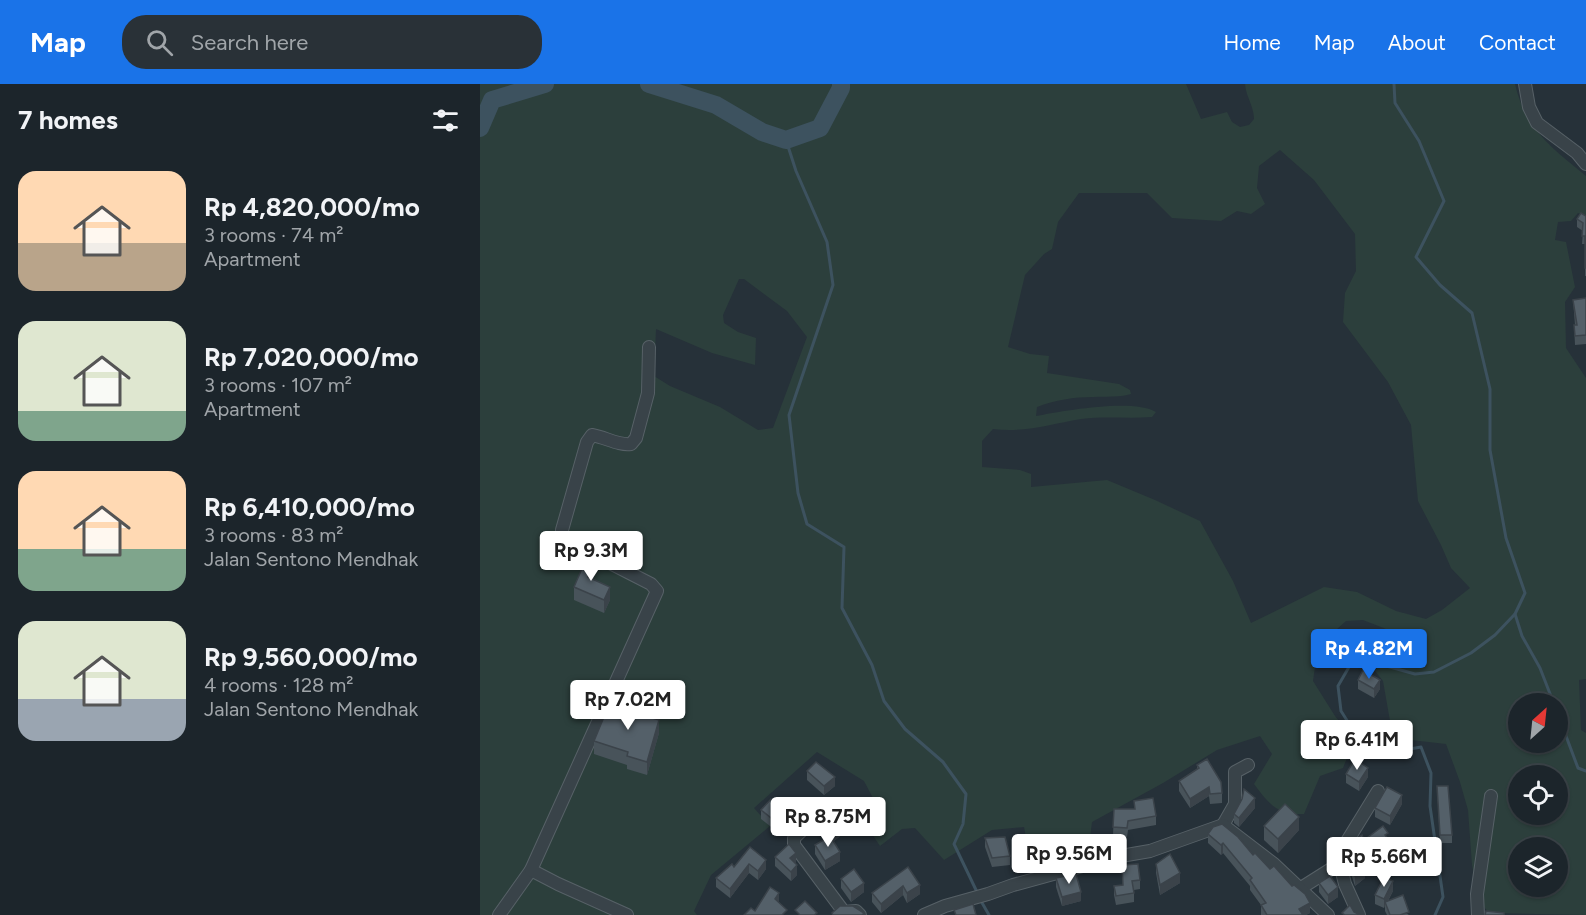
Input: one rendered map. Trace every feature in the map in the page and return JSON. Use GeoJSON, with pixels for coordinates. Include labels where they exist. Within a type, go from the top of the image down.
{"type":"FeatureCollection","features":[{"type":"Feature","properties":{"kind":"street"},"geometry":{"type":"LineString","coordinates":[[1525,84],[1529,106],[1537,123],[1577,153],[1586,164]]}},
{"type":"Feature","properties":{"kind":"street"},"geometry":{"type":"LineString","coordinates":[[500,915],[531,870],[655,599],[657,591],[651,584],[566,544],[562,538],[562,530],[587,442],[592,435],[605,437],[625,445],[632,444],[636,438],[648,393],[649,346]]}},
{"type":"Feature","properties":{"kind":"street"},"geometry":{"type":"LineString","coordinates":[[924,915],[1012,885],[1115,857],[1150,851],[1223,825],[1235,804],[1235,772],[1248,765]]}},
{"type":"Feature","properties":{"kind":"street"},"geometry":{"type":"LineString","coordinates":[[1359,915],[1338,856],[1378,791]]}},
{"type":"Feature","properties":{"kind":"street"},"geometry":{"type":"LineString","coordinates":[[1478,915],[1477,894],[1491,796]]}},
{"type":"Feature","properties":{"kind":"street"},"geometry":{"type":"LineString","coordinates":[[815,818],[794,838],[794,845],[844,912],[856,911],[860,915]]}},
{"type":"Feature","properties":{"kind":"street"},"geometry":{"type":"LineString","coordinates":[[1223,825],[1274,864],[1328,915]]}},
{"type":"Feature","properties":{"kind":"street"},"geometry":{"type":"LineString","coordinates":[[1301,888],[1339,864]]}},
{"type":"Feature","properties":{"kind":"street"},"geometry":{"type":"LineString","coordinates":[[531,870],[558,885],[627,915]]}},
{"type":"Feature","properties":{"kind":"green space"},"geometry":{"type":"Polygon","coordinates":[[[480,84],[1186,84],[1201,119],[1227,112],[1232,122],[1240,127],[1249,125],[1254,119],[1245,84],[1515,84],[1533,126],[1551,146],[1586,176],[1586,216],[1578,213],[1571,221],[1558,222],[1555,240],[1566,242],[1575,287],[1565,302],[1566,348],[1586,378],[1586,679],[1579,680],[1581,730],[1586,733],[1586,915],[1489,913],[1480,902],[1472,865],[1468,810],[1446,744],[1393,738],[1383,681],[1375,671],[1391,641],[1386,629],[1363,620],[1346,621],[1318,646],[1313,681],[1335,716],[1354,740],[1343,768],[1320,776],[1304,814],[1287,813],[1275,807],[1254,784],[1272,754],[1260,736],[1217,750],[1092,822],[1088,855],[1032,870],[1024,827],[992,830],[944,860],[915,828],[902,829],[880,846],[868,828],[874,800],[864,781],[817,752],[754,808],[770,826],[711,875],[694,911],[697,915],[480,915],[480,84]],[[1280,150],[1259,166],[1257,188],[1265,204],[1251,214],[1237,211],[1221,221],[1172,218],[1147,193],[1079,193],[1058,222],[1052,249],[1044,254],[1025,275],[1008,347],[1030,354],[1049,356],[1047,373],[1119,384],[1130,390],[1131,394],[1122,396],[1065,399],[1051,402],[1037,407],[1036,416],[1115,406],[1145,408],[1156,412],[1152,417],[1090,418],[1027,429],[993,429],[982,441],[982,467],[1020,470],[1031,474],[1031,487],[1107,480],[1200,521],[1233,581],[1251,623],[1324,587],[1357,592],[1396,611],[1426,619],[1442,610],[1470,588],[1451,568],[1418,501],[1411,425],[1388,382],[1343,322],[1345,293],[1356,271],[1355,234],[1314,180],[1280,150]],[[739,279],[723,315],[724,323],[738,332],[756,338],[755,365],[712,353],[656,329],[654,376],[670,386],[720,407],[758,430],[773,428],[807,337],[787,311],[744,279],[739,279]]]}},
{"type":"Feature","properties":{"kind":"building"},"geometry":{"type":"Polygon","coordinates":[[[1581,213],[1586,216],[1586,268],[1585,236],[1582,236],[1583,223],[1577,219],[1581,213]]]}},
{"type":"Feature","properties":{"kind":"building"},"geometry":{"type":"Polygon","coordinates":[[[1586,298],[1586,335],[1575,336],[1574,325],[1577,325],[1573,300],[1586,298]]]}},
{"type":"Feature","properties":{"kind":"building"},"geometry":{"type":"Polygon","coordinates":[[[587,557],[595,560],[588,577],[610,587],[604,600],[574,587],[587,557]]]}},
{"type":"Feature","properties":{"kind":"building"},"geometry":{"type":"Polygon","coordinates":[[[1363,670],[1380,680],[1374,689],[1358,680],[1363,670]]]}},
{"type":"Feature","properties":{"kind":"building"},"geometry":{"type":"Polygon","coordinates":[[[611,700],[630,708],[629,711],[659,720],[647,762],[627,756],[628,752],[594,741],[611,700]]]}},
{"type":"Feature","properties":{"kind":"building"},"geometry":{"type":"Polygon","coordinates":[[[1207,759],[1221,782],[1222,793],[1210,794],[1209,787],[1190,799],[1179,781],[1199,768],[1197,765],[1207,759]]]}},
{"type":"Feature","properties":{"kind":"building"},"geometry":{"type":"Polygon","coordinates":[[[1355,759],[1368,768],[1359,782],[1346,774],[1355,759]]]}},
{"type":"Feature","properties":{"kind":"building"},"geometry":{"type":"Polygon","coordinates":[[[816,762],[835,777],[824,786],[807,771],[816,762]]]}},
{"type":"Feature","properties":{"kind":"building"},"geometry":{"type":"Polygon","coordinates":[[[1437,786],[1448,786],[1452,835],[1440,835],[1437,786]]]}},
{"type":"Feature","properties":{"kind":"building"},"geometry":{"type":"Polygon","coordinates":[[[1387,787],[1402,795],[1390,816],[1375,808],[1387,787]]]}},
{"type":"Feature","properties":{"kind":"building"},"geometry":{"type":"Polygon","coordinates":[[[1244,789],[1255,798],[1239,818],[1234,814],[1242,799],[1244,789]]]}},
{"type":"Feature","properties":{"kind":"building"},"geometry":{"type":"Polygon","coordinates":[[[1153,798],[1156,816],[1128,821],[1127,828],[1113,827],[1114,809],[1135,809],[1134,801],[1153,798]]]}},
{"type":"Feature","properties":{"kind":"building"},"geometry":{"type":"Polygon","coordinates":[[[771,799],[786,811],[775,821],[761,810],[771,799]]]}},
{"type":"Feature","properties":{"kind":"building"},"geometry":{"type":"Polygon","coordinates":[[[1285,804],[1299,817],[1278,839],[1264,826],[1285,804]]]}},
{"type":"Feature","properties":{"kind":"building"},"geometry":{"type":"Polygon","coordinates":[[[832,809],[844,823],[834,832],[821,817],[832,809]]]}},
{"type":"Feature","properties":{"kind":"building"},"geometry":{"type":"Polygon","coordinates":[[[1222,824],[1238,837],[1253,855],[1255,853],[1270,869],[1274,866],[1292,886],[1294,885],[1305,894],[1310,903],[1299,909],[1303,915],[1267,915],[1261,905],[1266,903],[1250,880],[1252,878],[1223,843],[1221,845],[1208,834],[1213,827],[1222,824]]]}},
{"type":"Feature","properties":{"kind":"building"},"geometry":{"type":"Polygon","coordinates":[[[1383,826],[1388,833],[1385,835],[1392,844],[1383,852],[1377,845],[1352,856],[1348,847],[1353,840],[1362,835],[1364,840],[1383,826]]]}},
{"type":"Feature","properties":{"kind":"building"},"geometry":{"type":"Polygon","coordinates":[[[830,836],[840,852],[825,861],[815,845],[830,836]]]}},
{"type":"Feature","properties":{"kind":"building"},"geometry":{"type":"Polygon","coordinates":[[[1005,837],[1010,856],[992,858],[985,838],[1005,837]]]}},
{"type":"Feature","properties":{"kind":"building"},"geometry":{"type":"Polygon","coordinates":[[[789,844],[796,853],[790,858],[797,865],[791,872],[775,857],[789,844]]]}},
{"type":"Feature","properties":{"kind":"building"},"geometry":{"type":"Polygon","coordinates":[[[750,847],[766,860],[758,871],[749,864],[730,889],[716,878],[732,864],[734,867],[750,847]]]}},
{"type":"Feature","properties":{"kind":"building"},"geometry":{"type":"Polygon","coordinates":[[[1170,854],[1180,873],[1160,885],[1156,864],[1170,854]]]}},
{"type":"Feature","properties":{"kind":"building"},"geometry":{"type":"Polygon","coordinates":[[[1356,858],[1365,869],[1355,876],[1350,862],[1356,858]]]}},
{"type":"Feature","properties":{"kind":"building"},"geometry":{"type":"Polygon","coordinates":[[[1138,864],[1140,880],[1132,881],[1134,893],[1116,896],[1114,886],[1123,885],[1122,865],[1138,864]]]}},
{"type":"Feature","properties":{"kind":"building"},"geometry":{"type":"Polygon","coordinates":[[[908,867],[920,885],[907,893],[903,886],[881,904],[872,893],[908,867]]]}},
{"type":"Feature","properties":{"kind":"building"},"geometry":{"type":"Polygon","coordinates":[[[854,869],[864,883],[851,892],[841,879],[854,869]]]}},
{"type":"Feature","properties":{"kind":"building"},"geometry":{"type":"Polygon","coordinates":[[[1076,874],[1081,892],[1062,897],[1056,878],[1076,874]]]}},
{"type":"Feature","properties":{"kind":"building"},"geometry":{"type":"Polygon","coordinates":[[[1330,876],[1338,887],[1328,895],[1319,883],[1330,876]]]}},
{"type":"Feature","properties":{"kind":"building"},"geometry":{"type":"Polygon","coordinates":[[[1384,877],[1393,881],[1384,899],[1375,895],[1384,877]]]}},
{"type":"Feature","properties":{"kind":"building"},"geometry":{"type":"Polygon","coordinates":[[[770,887],[779,893],[775,899],[787,910],[782,915],[744,915],[751,908],[755,911],[770,887]]]}},
{"type":"Feature","properties":{"kind":"building"},"geometry":{"type":"Polygon","coordinates":[[[1403,895],[1409,912],[1390,915],[1385,902],[1403,895]]]}},
{"type":"Feature","properties":{"kind":"building"},"geometry":{"type":"Polygon","coordinates":[[[805,901],[817,913],[800,915],[795,910],[805,901]]]}},
{"type":"Feature","properties":{"kind":"building"},"geometry":{"type":"Polygon","coordinates":[[[973,904],[976,915],[956,915],[954,910],[973,904]]]}},
{"type":"Feature","properties":{"kind":"building"},"geometry":{"type":"Polygon","coordinates":[[[1350,905],[1354,912],[1360,915],[1342,913],[1350,905]]]}},
{"type":"Feature","properties":{"kind":"building"},"geometry":{"type":"Polygon","coordinates":[[[840,906],[853,906],[864,913],[862,915],[833,915],[832,913],[840,906]]]}},
{"type":"Feature","properties":{"kind":"building"},"geometry":{"type":"Polygon","coordinates":[[[1486,911],[1504,913],[1504,915],[1485,915],[1486,911]]]}},
{"type":"Feature","properties":{"kind":"waterway"},"geometry":{"type":"LineString","coordinates":[[480,128],[492,100],[545,84]]}},
{"type":"Feature","properties":{"kind":"waterway"},"geometry":{"type":"LineString","coordinates":[[649,84],[716,105],[762,132],[786,140],[820,128],[841,84]]}},
{"type":"Feature","properties":{"kind":"waterway"},"geometry":{"type":"LineString","coordinates":[[1394,84],[1395,103],[1419,141],[1444,201],[1416,257],[1440,285],[1472,313],[1490,389],[1490,450],[1506,538],[1525,593],[1515,614],[1495,635],[1471,653],[1434,672],[1415,674],[1365,660],[1349,667],[1338,686],[1341,711],[1362,744],[1388,753],[1421,747],[1431,773],[1430,806],[1443,897],[1435,915]]}},
{"type":"Feature","properties":{"kind":"waterway"},"geometry":{"type":"LineString","coordinates":[[786,140],[796,171],[827,242],[833,285],[789,415],[798,493],[807,524],[844,547],[842,608],[872,665],[884,701],[905,729],[943,762],[966,794],[963,824],[954,844],[977,892]]}},
{"type":"Feature","properties":{"kind":"waterway"},"geometry":{"type":"LineString","coordinates":[[1515,614],[1522,636],[1540,668],[1550,693]]}},
{"type":"Feature","properties":{"kind":"waterway"},"geometry":{"type":"LineString","coordinates":[[1568,741],[1578,768],[1586,771]]}},
{"type":"Feature","properties":{"kind":"waterway"},"geometry":{"type":"LineString","coordinates":[[981,901],[989,915]]}}]}
